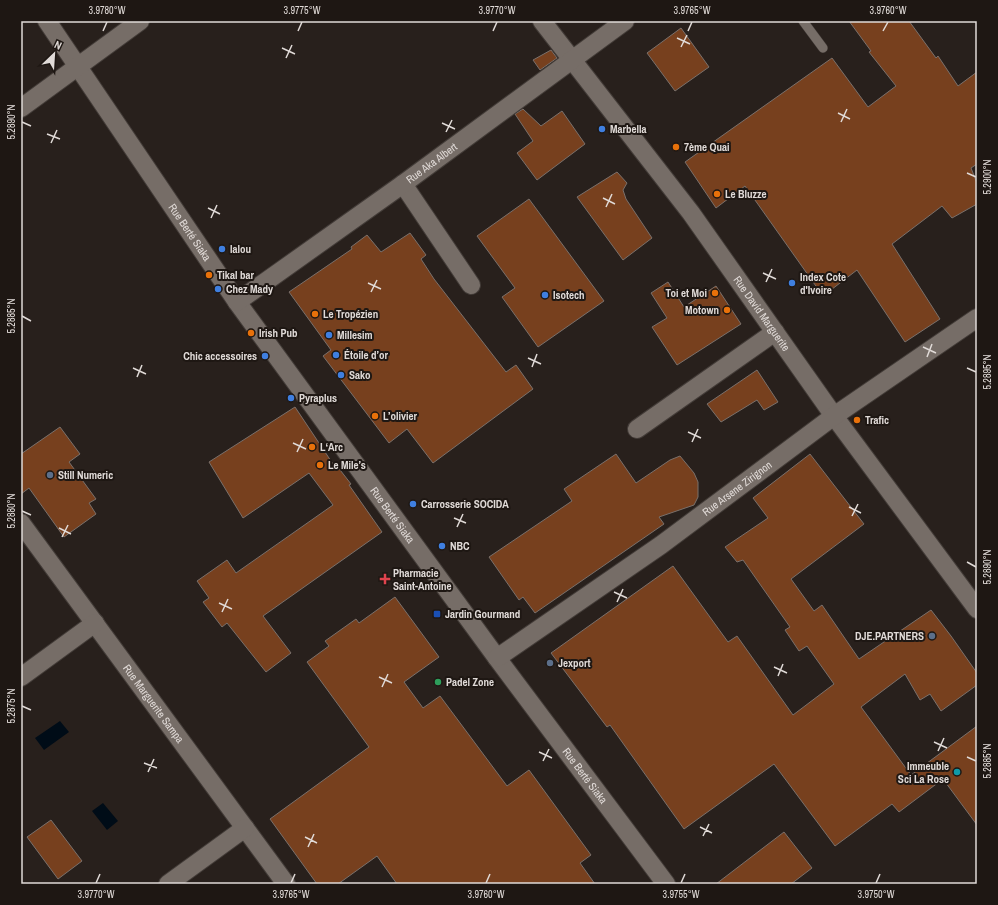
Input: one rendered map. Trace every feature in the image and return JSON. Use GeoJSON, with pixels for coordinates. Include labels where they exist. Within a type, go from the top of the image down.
{"type":"FeatureCollection","features":[{"type":"Feature","properties":{"kind":"street","name":"Rue Berté Siaka"},"geometry":{"type":"LineString","coordinates":[[47,21],[237,302],[497,658],[666,884]]}},
{"type":"Feature","properties":{"kind":"street"},"geometry":{"type":"LineString","coordinates":[[21,108],[140,21]]}},
{"type":"Feature","properties":{"kind":"street","name":"Rue David Marguerite"},"geometry":{"type":"LineString","coordinates":[[542,21],[691,213],[834,416],[977,609]]}},
{"type":"Feature","properties":{"kind":"street","name":"Rue Aka Albert"},"geometry":{"type":"LineString","coordinates":[[237,302],[403,184],[625,21]]}},
{"type":"Feature","properties":{"kind":"street"},"geometry":{"type":"LineString","coordinates":[[403,184],[471,285]]}},
{"type":"Feature","properties":{"kind":"street","name":"Rue Arsene Zirignon"},"geometry":{"type":"LineString","coordinates":[[497,658],[662,545],[834,416],[977,318]]}},
{"type":"Feature","properties":{"kind":"street"},"geometry":{"type":"LineString","coordinates":[[637,429],[775,332]]}},
{"type":"Feature","properties":{"kind":"street","name":"Rue Marguerite Sampa"},"geometry":{"type":"LineString","coordinates":[[21,523],[286,884]]}},
{"type":"Feature","properties":{"kind":"street"},"geometry":{"type":"LineString","coordinates":[[21,677],[95,623]]}},
{"type":"Feature","properties":{"kind":"street"},"geometry":{"type":"LineString","coordinates":[[168,884],[245,828]]}},
{"type":"Feature","properties":{"kind":"lane"},"geometry":{"type":"LineString","coordinates":[[803,21],[823,48]]}},
{"type":"Feature","properties":{"kind":"shaded area"},"geometry":{"type":"Polygon","coordinates":[[[60,721],[69,732],[44,750],[35,738],[60,721]]]}},
{"type":"Feature","properties":{"kind":"shaded area"},"geometry":{"type":"Polygon","coordinates":[[[103,803],[118,821],[107,830],[92,811],[103,803]]]}},
{"type":"Feature","properties":{"kind":"building"},"geometry":{"type":"Polygon","coordinates":[[[849,21],[909,21],[936,58],[938,56],[958,86],[977,72],[977,164],[971,168],[977,183],[977,204],[952,218],[942,206],[892,244],[940,319],[905,342],[857,270],[823,296],[745,186],[716,208],[685,162],[832,58],[868,107],[896,86],[869,52],[871,51],[849,21]]]}},
{"type":"Feature","properties":{"kind":"building"},"geometry":{"type":"Polygon","coordinates":[[[681,28],[709,67],[675,91],[647,53],[681,28]]]}},
{"type":"Feature","properties":{"kind":"building"},"geometry":{"type":"Polygon","coordinates":[[[551,50],[557,58],[540,70],[533,60],[551,50]]]}},
{"type":"Feature","properties":{"kind":"building"},"geometry":{"type":"Polygon","coordinates":[[[523,109],[541,126],[562,111],[585,144],[537,180],[517,153],[533,141],[515,114],[523,109]]]}},
{"type":"Feature","properties":{"kind":"building"},"geometry":{"type":"Polygon","coordinates":[[[617,172],[627,183],[623,190],[626,199],[652,238],[623,260],[577,197],[617,172]]]}},
{"type":"Feature","properties":{"kind":"building"},"geometry":{"type":"Polygon","coordinates":[[[529,199],[604,301],[538,347],[502,297],[515,288],[477,236],[529,199]]]}},
{"type":"Feature","properties":{"kind":"building"},"geometry":{"type":"Polygon","coordinates":[[[410,233],[426,255],[421,259],[434,279],[506,372],[516,365],[533,389],[433,463],[407,429],[389,443],[323,356],[331,350],[289,292],[352,249],[351,247],[367,235],[381,252],[410,233]]]}},
{"type":"Feature","properties":{"kind":"building"},"geometry":{"type":"Polygon","coordinates":[[[668,282],[684,307],[716,286],[741,324],[677,365],[652,327],[667,318],[651,293],[668,282]]]}},
{"type":"Feature","properties":{"kind":"building"},"geometry":{"type":"Polygon","coordinates":[[[757,370],[778,402],[764,410],[757,400],[721,422],[707,404],[757,370]]]}},
{"type":"Feature","properties":{"kind":"building"},"geometry":{"type":"Polygon","coordinates":[[[295,407],[335,467],[337,466],[351,484],[349,485],[382,532],[263,616],[291,653],[266,672],[227,623],[222,627],[203,602],[209,598],[197,581],[227,560],[236,573],[333,505],[309,473],[243,518],[209,462],[295,407]]]}},
{"type":"Feature","properties":{"kind":"building","name":"Still Numeric"},"geometry":{"type":"Polygon","coordinates":[[[60,427],[80,454],[69,462],[96,499],[89,503],[96,514],[64,537],[29,488],[21,494],[21,454],[60,427]]]}},
{"type":"Feature","properties":{"kind":"building"},"geometry":{"type":"Polygon","coordinates":[[[616,454],[636,483],[670,460],[680,456],[694,473],[698,482],[698,497],[694,505],[659,517],[664,524],[535,613],[523,597],[519,600],[489,557],[572,501],[564,489],[616,454]]]}},
{"type":"Feature","properties":{"kind":"building"},"geometry":{"type":"Polygon","coordinates":[[[810,454],[864,524],[791,579],[814,611],[822,605],[859,659],[931,610],[951,636],[977,673],[977,685],[941,711],[930,694],[920,700],[905,674],[861,707],[911,775],[977,726],[977,825],[943,779],[899,812],[892,804],[835,846],[774,764],[684,829],[610,725],[607,727],[551,653],[673,566],[728,642],[737,636],[793,715],[834,684],[807,646],[799,651],[785,630],[790,627],[743,560],[737,562],[725,547],[768,518],[753,498],[810,454]]]}},
{"type":"Feature","properties":{"kind":"building"},"geometry":{"type":"Polygon","coordinates":[[[395,597],[439,657],[404,682],[423,708],[440,696],[507,786],[529,770],[591,855],[580,863],[595,884],[397,884],[377,856],[338,884],[317,884],[270,819],[369,747],[307,662],[329,646],[325,641],[356,619],[359,623],[395,597]]]}},
{"type":"Feature","properties":{"kind":"building"},"geometry":{"type":"Polygon","coordinates":[[[51,820],[82,861],[58,879],[27,837],[51,820]]]}},
{"type":"Feature","properties":{"kind":"building"},"geometry":{"type":"Polygon","coordinates":[[[784,832],[812,868],[791,884],[716,884],[784,832]]]}},
{"type":"Feature","properties":{"kind":"place","name":"Marbella"},"geometry":{"type":"Point","coordinates":[602,129]}},
{"type":"Feature","properties":{"kind":"place","name":"7ème Quai"},"geometry":{"type":"Point","coordinates":[676,147]}},
{"type":"Feature","properties":{"kind":"place","name":"Le Bluzze"},"geometry":{"type":"Point","coordinates":[717,194]}},
{"type":"Feature","properties":{"kind":"place","name":"lalou"},"geometry":{"type":"Point","coordinates":[222,249]}},
{"type":"Feature","properties":{"kind":"place","name":"Tikal bar"},"geometry":{"type":"Point","coordinates":[209,275]}},
{"type":"Feature","properties":{"kind":"place","name":"Index Cote d'Ivoire"},"geometry":{"type":"Point","coordinates":[792,283]}},
{"type":"Feature","properties":{"kind":"place","name":"Chez Mady"},"geometry":{"type":"Point","coordinates":[218,289]}},
{"type":"Feature","properties":{"kind":"place","name":"Toi et Moi"},"geometry":{"type":"Point","coordinates":[715,293]}},
{"type":"Feature","properties":{"kind":"place","name":"Isotech"},"geometry":{"type":"Point","coordinates":[545,295]}},
{"type":"Feature","properties":{"kind":"place","name":"Motown"},"geometry":{"type":"Point","coordinates":[727,310]}},
{"type":"Feature","properties":{"kind":"place","name":"Le Tropézien"},"geometry":{"type":"Point","coordinates":[315,314]}},
{"type":"Feature","properties":{"kind":"place","name":"Irish Pub"},"geometry":{"type":"Point","coordinates":[251,333]}},
{"type":"Feature","properties":{"kind":"place","name":"Millesim"},"geometry":{"type":"Point","coordinates":[329,335]}},
{"type":"Feature","properties":{"kind":"place","name":"Étoile d’or"},"geometry":{"type":"Point","coordinates":[336,355]}},
{"type":"Feature","properties":{"kind":"place","name":"Chic accessoires"},"geometry":{"type":"Point","coordinates":[265,356]}},
{"type":"Feature","properties":{"kind":"place","name":"Sako"},"geometry":{"type":"Point","coordinates":[341,375]}},
{"type":"Feature","properties":{"kind":"place","name":"Pyraplus"},"geometry":{"type":"Point","coordinates":[291,398]}},
{"type":"Feature","properties":{"kind":"place","name":"L’olivier"},"geometry":{"type":"Point","coordinates":[375,416]}},
{"type":"Feature","properties":{"kind":"place","name":"Trafic"},"geometry":{"type":"Point","coordinates":[857,420]}},
{"type":"Feature","properties":{"kind":"place","name":"L‘Arc"},"geometry":{"type":"Point","coordinates":[312,447]}},
{"type":"Feature","properties":{"kind":"place","name":"Le Mile’s"},"geometry":{"type":"Point","coordinates":[320,465]}},
{"type":"Feature","properties":{"kind":"place","name":"Still Numeric"},"geometry":{"type":"Point","coordinates":[50,475]}},
{"type":"Feature","properties":{"kind":"place","name":"Carrosserie SOCIDA"},"geometry":{"type":"Point","coordinates":[413,504]}},
{"type":"Feature","properties":{"kind":"place","name":"NBC"},"geometry":{"type":"Point","coordinates":[442,546]}},
{"type":"Feature","properties":{"kind":"place","name":"Pharmacie Saint-Antoine"},"geometry":{"type":"Point","coordinates":[385,579]}},
{"type":"Feature","properties":{"kind":"place","name":"Jardin Gourmand"},"geometry":{"type":"Point","coordinates":[437,614]}},
{"type":"Feature","properties":{"kind":"place","name":"DJE.PARTNERS"},"geometry":{"type":"Point","coordinates":[932,636]}},
{"type":"Feature","properties":{"kind":"place","name":"Jexport"},"geometry":{"type":"Point","coordinates":[550,663]}},
{"type":"Feature","properties":{"kind":"place","name":"Padel Zone"},"geometry":{"type":"Point","coordinates":[438,682]}},
{"type":"Feature","properties":{"kind":"place","name":"Immeuble Sci La Rose"},"geometry":{"type":"Point","coordinates":[957,772]}}]}
